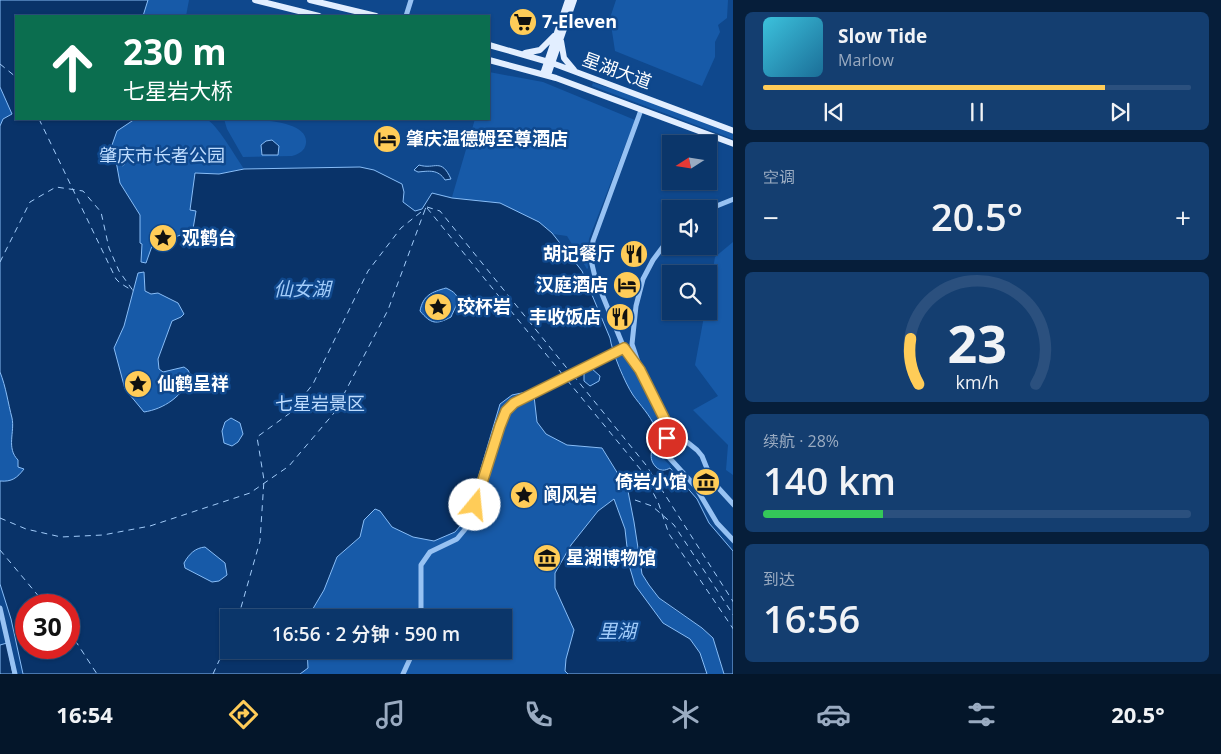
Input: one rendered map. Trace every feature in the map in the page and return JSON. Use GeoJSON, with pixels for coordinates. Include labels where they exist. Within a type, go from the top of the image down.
{"type":"FeatureCollection","features":[{"type":"Feature","properties":{"kind":"main road"},"geometry":{"type":"LineString","coordinates":[[255,0],[314,15]]}},
{"type":"Feature","properties":{"kind":"main road"},"geometry":{"type":"LineString","coordinates":[[310,0],[372,15]]}},
{"type":"Feature","properties":{"kind":"main road"},"geometry":{"type":"LineString","coordinates":[[546,74],[568,0]]}},
{"type":"Feature","properties":{"kind":"main road"},"geometry":{"type":"LineString","coordinates":[[522,53],[540,50],[559,35],[574,0]]}},
{"type":"Feature","properties":{"kind":"main road"},"geometry":{"type":"LineString","coordinates":[[559,35],[564,58],[577,72]]}},
{"type":"Feature","properties":{"kind":"main road","name":"星湖大道"},"geometry":{"type":"LineString","coordinates":[[490,45],[550,62],[733,131]]}},
{"type":"Feature","properties":{"kind":"main road","name":"星湖大道"},"geometry":{"type":"LineString","coordinates":[[490,60],[546,74],[733,144]]}},
{"type":"Feature","properties":{"kind":"main road"},"geometry":{"type":"LineString","coordinates":[[588,89],[594,79]]}},
{"type":"Feature","properties":{"kind":"street"},"geometry":{"type":"LineString","coordinates":[[406,15],[411,0]]}},
{"type":"Feature","properties":{"kind":"street"},"geometry":{"type":"LineString","coordinates":[[641,110],[597,230],[592,250],[594,277],[625,348],[640,370],[665,420],[668,433],[664,450],[666,456],[695,486],[718,523],[733,540]]}},
{"type":"Feature","properties":{"kind":"street"},"geometry":{"type":"LineString","coordinates":[[717,206],[733,199]]}},
{"type":"Feature","properties":{"kind":"street"},"geometry":{"type":"LineString","coordinates":[[640,370],[632,345],[636,306],[643,279],[662,248]]}},
{"type":"Feature","properties":{"kind":"street"},"geometry":{"type":"LineString","coordinates":[[625,348],[626,343],[632,345]]}},
{"type":"Feature","properties":{"kind":"street"},"geometry":{"type":"LineString","coordinates":[[421,609],[421,565],[430,552],[457,539],[467,527],[506,411],[514,403],[615,351],[625,348]]}},
{"type":"Feature","properties":{"kind":"street"},"geometry":{"type":"LineString","coordinates":[[668,433],[687,442],[697,450],[702,456],[707,471],[716,487],[733,504]]}},
{"type":"Feature","properties":{"kind":"street"},"geometry":{"type":"LineString","coordinates":[[0,608],[15,674]]}},
{"type":"Feature","properties":{"kind":"street"},"geometry":{"type":"LineString","coordinates":[[404,674],[410,659]]}},
{"type":"Feature","properties":{"kind":"green space","name":"仙女湖"},"geometry":{"type":"Polygon","coordinates":[[[0,0],[189,0],[186,15],[15,15],[15,120],[207,120],[220,134],[244,169],[360,167],[374,170],[402,184],[404,192],[403,202],[415,211],[422,209],[432,193],[452,197],[475,120],[490,120],[490,72],[543,82],[635,120],[589,239],[587,269],[567,236],[553,234],[582,271],[615,354],[534,396],[537,422],[592,447],[602,448],[617,473],[625,473],[630,478],[627,486],[642,574],[659,598],[713,638],[724,674],[23,674],[20,659],[80,659],[80,594],[15,594],[15,637],[0,584],[0,0]]]}},
{"type":"Feature","properties":{"kind":"green space"},"geometry":{"type":"Polygon","coordinates":[[[616,0],[728,0],[727,18],[718,25],[720,32],[715,42],[715,57],[702,86],[615,51],[610,18],[616,0]]]}},
{"type":"Feature","properties":{"kind":"green space"},"geometry":{"type":"Polygon","coordinates":[[[593,83],[626,93],[733,134],[733,139],[592,86],[593,83]]]}},
{"type":"Feature","properties":{"kind":"green space"},"geometry":{"type":"Polygon","coordinates":[[[224,120],[272,121],[297,128],[304,135],[306,143],[301,152],[292,156],[243,157],[227,129],[224,120]]]}},
{"type":"Feature","properties":{"kind":"green space"},"geometry":{"type":"Polygon","coordinates":[[[733,242],[733,475],[726,470],[728,445],[693,410],[718,396],[695,365],[703,320],[717,320],[717,265],[714,265],[715,257],[733,242]]]}},
{"type":"Feature","properties":{"kind":"green space"},"geometry":{"type":"Polygon","coordinates":[[[624,352],[630,357],[663,426],[661,454],[671,467],[665,470],[654,465],[651,451],[656,433],[655,428],[651,419],[629,388],[615,354],[624,352]]]}},
{"type":"Feature","properties":{"kind":"water","name":"仙女湖"},"geometry":{"type":"Polygon","coordinates":[[[0,0],[148,0],[143,15],[15,15],[15,120],[134,120],[117,131],[112,145],[116,155],[122,155],[125,164],[122,166],[120,159],[116,161],[120,183],[140,215],[141,262],[146,263],[152,246],[183,234],[192,235],[196,211],[190,210],[195,173],[219,174],[244,169],[360,167],[374,170],[402,184],[404,192],[403,202],[415,211],[422,209],[432,193],[452,198],[500,203],[539,222],[552,233],[582,271],[623,375],[633,395],[648,414],[655,427],[657,434],[651,454],[653,463],[661,470],[670,468],[697,499],[709,523],[733,551],[733,674],[724,674],[713,638],[659,598],[642,574],[627,486],[630,478],[625,473],[618,474],[602,448],[567,445],[546,434],[537,422],[534,396],[531,391],[512,395],[500,404],[466,519],[455,532],[434,541],[413,537],[392,527],[380,511],[375,509],[364,520],[360,537],[337,557],[324,590],[313,609],[220,609],[220,659],[308,659],[308,668],[300,674],[23,674],[20,659],[80,659],[80,594],[15,594],[15,637],[0,584],[0,481],[14,479],[24,469],[18,467],[18,460],[12,450],[13,423],[0,372],[0,126],[3,119],[12,114],[0,87],[0,0]],[[144,272],[138,273],[124,326],[114,348],[125,389],[144,412],[166,405],[183,390],[191,376],[184,367],[163,372],[159,369],[158,359],[172,321],[184,314],[178,303],[158,293],[151,294],[145,291],[144,272]],[[446,288],[432,293],[423,301],[420,311],[427,319],[434,322],[451,317],[458,300],[452,291],[446,288]],[[591,368],[584,372],[584,381],[590,386],[599,381],[600,376],[591,368]],[[231,418],[225,422],[222,431],[224,443],[232,446],[238,442],[243,434],[240,423],[231,418]],[[205,547],[193,552],[184,563],[185,568],[212,582],[219,581],[227,575],[225,563],[205,547]]]}},
{"type":"Feature","properties":{"kind":"water"},"geometry":{"type":"Polygon","coordinates":[[[272,140],[279,146],[278,155],[262,155],[261,145],[266,141],[272,140]]]}},
{"type":"Feature","properties":{"kind":"water"},"geometry":{"type":"Polygon","coordinates":[[[419,165],[441,166],[451,179],[445,180],[439,174],[433,172],[418,172],[414,170],[419,165]]]}},
{"type":"Feature","properties":{"kind":"water","name":"里湖"},"geometry":{"type":"Polygon","coordinates":[[[614,499],[625,529],[629,565],[635,585],[663,623],[690,639],[700,653],[707,674],[568,674],[565,671],[566,659],[574,630],[555,588],[555,573],[571,545],[598,511],[614,499]]]}},
{"type":"Feature","properties":{"kind":"water"},"geometry":{"type":"Polygon","coordinates":[[[7,643],[13,674],[0,674],[0,645],[7,643]]]}},
{"type":"Feature","properties":{"kind":"ferry route"},"geometry":{"type":"LineString","coordinates":[[0,64],[15,76]]}},
{"type":"Feature","properties":{"kind":"ferry route"},"geometry":{"type":"LineString","coordinates":[[39,120],[116,279],[133,291]]}},
{"type":"Feature","properties":{"kind":"ferry route"},"geometry":{"type":"LineString","coordinates":[[0,262],[30,202],[56,187],[83,191],[101,212],[109,248],[119,271],[134,292]]}},
{"type":"Feature","properties":{"kind":"ferry route"},"geometry":{"type":"LineString","coordinates":[[0,518],[26,529],[61,537],[103,535],[150,526],[250,493],[289,466],[334,413],[388,310],[426,207]]}},
{"type":"Feature","properties":{"kind":"ferry route"},"geometry":{"type":"LineString","coordinates":[[427,207],[440,211],[570,372]]}},
{"type":"Feature","properties":{"kind":"ferry route"},"geometry":{"type":"LineString","coordinates":[[241,609],[260,541],[264,480],[257,437],[290,413],[313,384],[368,271],[401,228],[426,208]]}},
{"type":"Feature","properties":{"kind":"ferry route"},"geometry":{"type":"LineString","coordinates":[[427,208],[563,375]]}},
{"type":"Feature","properties":{"kind":"ferry route"},"geometry":{"type":"LineString","coordinates":[[573,375],[646,465],[733,601]]}},
{"type":"Feature","properties":{"kind":"ferry route"},"geometry":{"type":"LineString","coordinates":[[567,380],[641,470],[658,502],[669,534],[733,629]]}},
{"type":"Feature","properties":{"kind":"ferry route"},"geometry":{"type":"LineString","coordinates":[[635,500],[652,506],[674,525],[733,614]]}},
{"type":"Feature","properties":{"kind":"ferry route"},"geometry":{"type":"LineString","coordinates":[[0,550],[37,594]]}},
{"type":"Feature","properties":{"kind":"ferry route"},"geometry":{"type":"LineString","coordinates":[[80,648],[97,674]]}},
{"type":"Feature","properties":{"kind":"ferry route"},"geometry":{"type":"LineString","coordinates":[[213,674],[220,659]]}},
{"type":"Feature","properties":{"kind":"place","name":"7-Eleven"},"geometry":{"type":"Point","coordinates":[523,22]}},
{"type":"Feature","properties":{"kind":"place","name":"肇庆温德姆至尊酒店"},"geometry":{"type":"Point","coordinates":[387,139]}},
{"type":"Feature","properties":{"kind":"place","name":"观鹤台"},"geometry":{"type":"Point","coordinates":[163,238]}},
{"type":"Feature","properties":{"kind":"place","name":"胡记餐厅"},"geometry":{"type":"Point","coordinates":[634,254]}},
{"type":"Feature","properties":{"kind":"place","name":"汉庭酒店"},"geometry":{"type":"Point","coordinates":[627,285]}},
{"type":"Feature","properties":{"kind":"place","name":"珓杯岩"},"geometry":{"type":"Point","coordinates":[438,307]}},
{"type":"Feature","properties":{"kind":"place","name":"丰收饭店"},"geometry":{"type":"Point","coordinates":[620,317]}},
{"type":"Feature","properties":{"kind":"place","name":"仙鹤呈祥"},"geometry":{"type":"Point","coordinates":[138,384]}},
{"type":"Feature","properties":{"kind":"place","name":"倚岩小馆"},"geometry":{"type":"Point","coordinates":[706,482]}},
{"type":"Feature","properties":{"kind":"place","name":"阆风岩"},"geometry":{"type":"Point","coordinates":[524,495]}},
{"type":"Feature","properties":{"kind":"place","name":"星湖博物馆"},"geometry":{"type":"Point","coordinates":[547,558]}},
{"type":"Feature","properties":{"kind":"route"},"geometry":{"type":"LineString","coordinates":[[475,505],[506,411],[514,403],[615,351],[624,348],[640,370],[665,420],[667,438]]}},
{"type":"Feature","properties":{"kind":"park label","name":"肇庆市长者公园"},"geometry":{"type":"Point","coordinates":[162,156]}},
{"type":"Feature","properties":{"kind":"park label","name":"七星岩景区"},"geometry":{"type":"Point","coordinates":[320,404]}}]}
